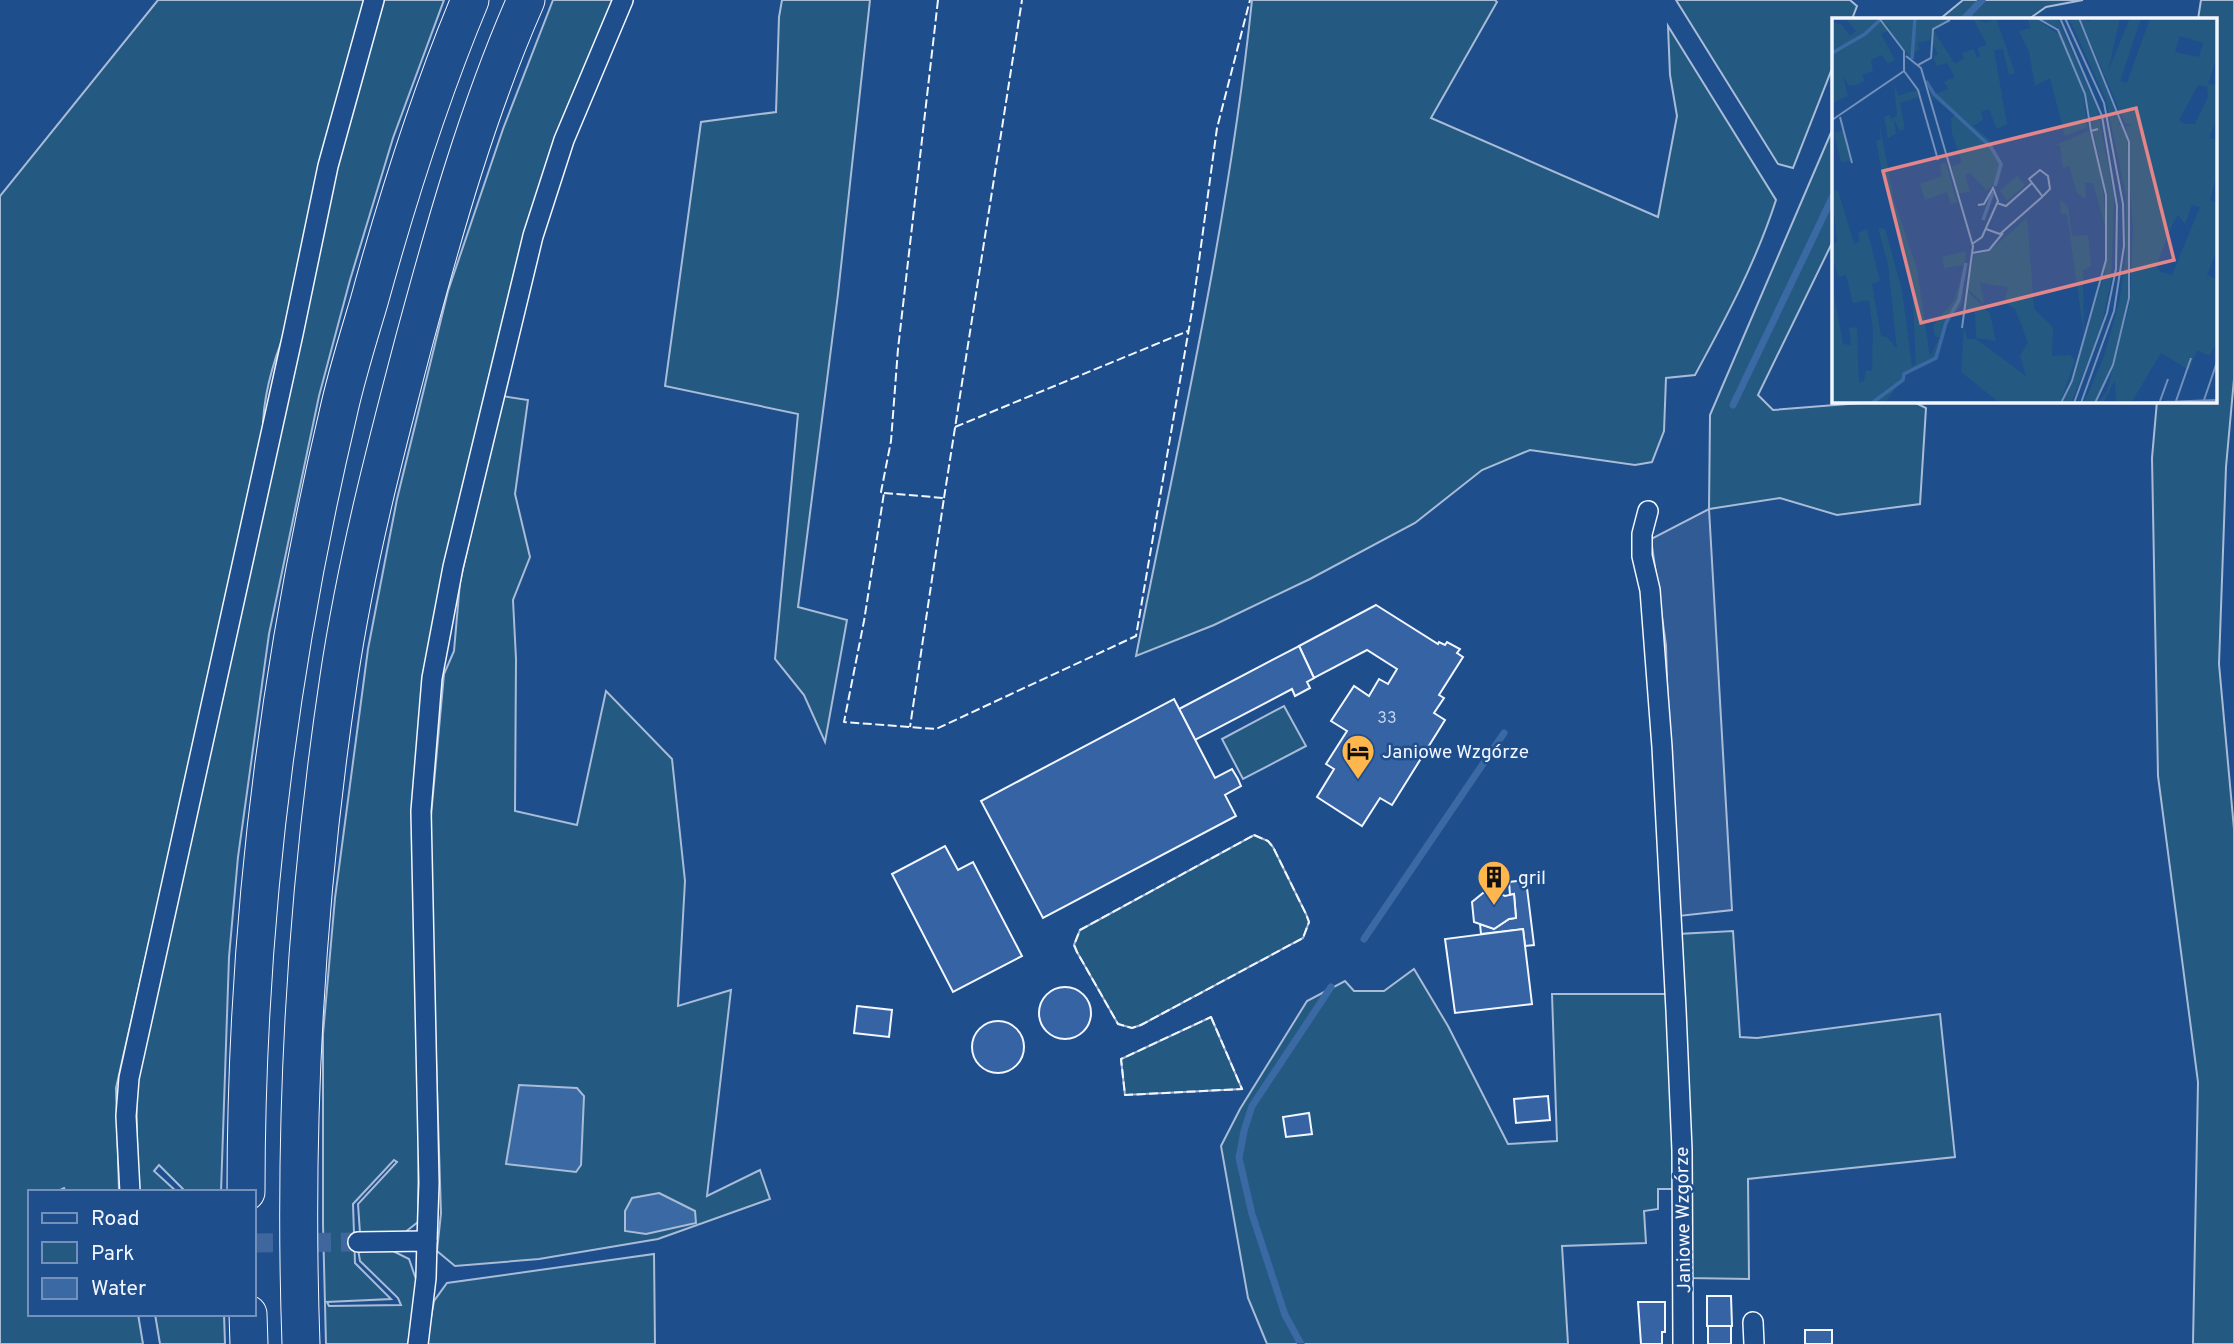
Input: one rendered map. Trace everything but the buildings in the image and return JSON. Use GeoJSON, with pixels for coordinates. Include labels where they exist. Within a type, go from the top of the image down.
{"type":"FeatureCollection","features":[{"type":"Feature","properties":{"kind":"highway"},"geometry":{"type":"LineString","coordinates":[[246,1190],[249,1055],[263,866],[279,728],[305,572],[338,413],[392,219],[470,0]]}},
{"type":"Feature","properties":{"kind":"highway"},"geometry":{"type":"LineString","coordinates":[[301,1344],[298,1217],[302,1064],[310,928],[339,675],[389,437],[441,243],[505,48],[526,0]]}},
{"type":"Feature","properties":{"kind":"highway"},"geometry":{"type":"LineString","coordinates":[[248,1316],[249,1344]]}},
{"type":"Feature","properties":{"kind":"street"},"geometry":{"type":"LineString","coordinates":[[130,1190],[127,1116],[129,1077],[328,166],[374,0]]}},
{"type":"Feature","properties":{"kind":"street"},"geometry":{"type":"LineString","coordinates":[[418,1344],[425,1289],[428,1169],[421,811],[432,678],[453,567],[533,236],[564,140],[623,0]]}},
{"type":"Feature","properties":{"kind":"street","name":"Janiowe Wzgórze"},"geometry":{"type":"LineString","coordinates":[[1648,511],[1642,534],[1642,556],[1650,590],[1676,996],[1682,1150],[1683,1344]]}},
{"type":"Feature","properties":{"kind":"street"},"geometry":{"type":"LineString","coordinates":[[358,1242],[427,1241]]}},
{"type":"Feature","properties":{"kind":"street"},"geometry":{"type":"LineString","coordinates":[[1752,1322],[1754,1344]]}},
{"type":"Feature","properties":{"kind":"green space"},"geometry":{"type":"Polygon","coordinates":[[[158,0],[367,0],[286,330],[268,384],[263,441],[116,1088],[119,1190],[28,1190],[28,1316],[138,1316],[143,1344],[0,1344],[0,196],[158,0]]]}},
{"type":"Feature","properties":{"kind":"green space"},"geometry":{"type":"Polygon","coordinates":[[[382,0],[444,0],[393,138],[350,280],[319,396],[269,634],[238,857],[229,957],[221,1190],[184,1190],[159,1165],[154,1171],[175,1190],[138,1190],[136,1080],[223,696],[319,235],[382,0]]]}},
{"type":"Feature","properties":{"kind":"green space"},"geometry":{"type":"Polygon","coordinates":[[[553,0],[615,0],[562,121],[423,676],[418,1222],[404,1233],[360,1233],[358,1204],[397,1162],[394,1160],[353,1204],[355,1263],[391,1299],[327,1302],[329,1306],[401,1305],[398,1298],[360,1261],[358,1249],[387,1248],[409,1259],[418,1285],[408,1344],[326,1344],[323,1034],[335,898],[368,649],[397,499],[448,291],[503,129],[553,0]]]}},
{"type":"Feature","properties":{"kind":"green space"},"geometry":{"type":"Polygon","coordinates":[[[782,0],[870,0],[838,294],[798,607],[847,620],[825,742],[804,695],[775,659],[798,414],[665,386],[701,122],[776,112],[782,0]]]}},
{"type":"Feature","properties":{"kind":"green space"},"geometry":{"type":"Polygon","coordinates":[[[1252,0],[1495,0],[1497,2],[1431,118],[1658,217],[1677,116],[1670,75],[1668,26],[1776,200],[1750,268],[1695,375],[1666,378],[1664,431],[1652,462],[1635,465],[1530,450],[1482,470],[1415,523],[1310,579],[1214,625],[1136,656],[1217,247],[1252,0]]]}},
{"type":"Feature","properties":{"kind":"green space"},"geometry":{"type":"Polygon","coordinates":[[[1676,0],[1850,0],[1857,6],[1852,18],[1832,18],[1832,69],[1793,168],[1778,164],[1676,0]]]}},
{"type":"Feature","properties":{"kind":"green space"},"geometry":{"type":"Polygon","coordinates":[[[1963,0],[2083,0],[2046,7],[2030,18],[1941,18],[1963,0]]]}},
{"type":"Feature","properties":{"kind":"green space"},"geometry":{"type":"Polygon","coordinates":[[[2201,0],[2234,0],[2234,379],[2226,467],[2219,664],[2234,829],[2234,1344],[2193,1344],[2198,1082],[2158,776],[2152,458],[2157,402],[2216,402],[2216,18],[2198,18],[2201,0]]]}},
{"type":"Feature","properties":{"kind":"green space"},"geometry":{"type":"Polygon","coordinates":[[[1832,130],[1832,243],[1758,395],[1773,410],[1873,402],[1914,402],[1926,408],[1920,504],[1837,515],[1780,498],[1709,509],[1710,415],[1832,130]]]}},
{"type":"Feature","properties":{"kind":"green space"},"geometry":{"type":"Polygon","coordinates":[[[502,396],[528,400],[515,494],[530,557],[513,600],[516,659],[515,811],[577,825],[606,691],[672,759],[685,881],[678,1006],[731,990],[707,1196],[760,1170],[770,1199],[658,1239],[539,1259],[455,1266],[437,1251],[441,1213],[429,838],[444,674],[454,651],[460,582],[502,396]]]}},
{"type":"Feature","properties":{"kind":"green space"},"geometry":{"type":"Polygon","coordinates":[[[1284,706],[1306,746],[1243,779],[1222,739],[1284,706]]]}},
{"type":"Feature","properties":{"kind":"green space"},"geometry":{"type":"Polygon","coordinates":[[[1254,835],[1268,841],[1273,847],[1306,914],[1309,922],[1303,938],[1141,1025],[1132,1028],[1118,1024],[1074,945],[1080,930],[1254,835]]]}},
{"type":"Feature","properties":{"kind":"green space"},"geometry":{"type":"Polygon","coordinates":[[[1733,931],[1740,1037],[1757,1038],[1940,1014],[1955,1157],[1748,1179],[1749,1279],[1689,1278],[1678,934],[1733,931]]]}},
{"type":"Feature","properties":{"kind":"green space"},"geometry":{"type":"Polygon","coordinates":[[[1414,969],[1448,1026],[1508,1144],[1557,1141],[1552,994],[1666,994],[1675,1099],[1673,1189],[1658,1189],[1658,1209],[1644,1211],[1646,1243],[1562,1246],[1568,1344],[1267,1344],[1248,1298],[1221,1146],[1240,1109],[1307,1001],[1345,981],[1354,991],[1384,991],[1414,969]]]}},
{"type":"Feature","properties":{"kind":"green space"},"geometry":{"type":"Polygon","coordinates":[[[1211,1017],[1242,1089],[1125,1095],[1121,1059],[1211,1017]]]}},
{"type":"Feature","properties":{"kind":"green space"},"geometry":{"type":"Polygon","coordinates":[[[654,1254],[655,1344],[426,1344],[434,1301],[447,1283],[654,1254]]]}},
{"type":"Feature","properties":{"kind":"green space"},"geometry":{"type":"Polygon","coordinates":[[[155,1316],[224,1316],[225,1344],[160,1344],[155,1316]]]}},
{"type":"Feature","properties":{"kind":"shaded area"},"geometry":{"type":"Polygon","coordinates":[[[1709,509],[1732,910],[1679,916],[1671,812],[1666,645],[1651,539],[1709,509]]]}},
{"type":"Feature","properties":{"kind":"water"},"geometry":{"type":"Polygon","coordinates":[[[519,1085],[577,1088],[584,1096],[581,1165],[576,1172],[506,1164],[519,1085]]]}},
{"type":"Feature","properties":{"kind":"water"},"geometry":{"type":"Polygon","coordinates":[[[659,1193],[695,1211],[696,1223],[646,1234],[625,1231],[625,1211],[632,1198],[659,1193]]]}},
{"type":"Feature","properties":{"kind":"waterway"},"geometry":{"type":"LineString","coordinates":[[1965,18],[1982,0]]}},
{"type":"Feature","properties":{"kind":"waterway"},"geometry":{"type":"LineString","coordinates":[[1733,405],[1832,198]]}},
{"type":"Feature","properties":{"kind":"waterway"},"geometry":{"type":"LineString","coordinates":[[1364,939],[1504,733]]}},
{"type":"Feature","properties":{"kind":"waterway"},"geometry":{"type":"LineString","coordinates":[[1301,1344],[1285,1315],[1252,1214],[1239,1158],[1252,1106],[1331,987]]}},
{"type":"Feature","properties":{"kind":"tunnel"},"geometry":{"type":"LineString","coordinates":[[256,1243],[358,1242]]}},
{"type":"Feature","properties":{"kind":"fence"},"geometry":{"type":"LineString","coordinates":[[938,0],[898,349],[891,441],[881,492],[884,493],[864,621],[844,722],[936,729],[1136,636],[1193,305],[1217,128],[1250,0]]}},
{"type":"Feature","properties":{"kind":"fence"},"geometry":{"type":"LineString","coordinates":[[944,498],[1022,0]]}},
{"type":"Feature","properties":{"kind":"fence"},"geometry":{"type":"LineString","coordinates":[[955,427],[1188,331]]}},
{"type":"Feature","properties":{"kind":"fence"},"geometry":{"type":"LineString","coordinates":[[884,493],[944,498],[910,727]]}},
{"type":"Feature","properties":{"kind":"fence"},"geometry":{"type":"LineString","coordinates":[[1254,835],[1268,841],[1273,847],[1306,914],[1309,922],[1303,938],[1141,1025],[1132,1028],[1118,1024],[1074,945],[1080,930],[1254,835]]}},
{"type":"Feature","properties":{"kind":"fence"},"geometry":{"type":"LineString","coordinates":[[1211,1017],[1242,1089],[1125,1095],[1121,1059],[1211,1017]]}},
{"type":"Feature","properties":{"kind":"place","name":"Janiowe Wzgórze"},"geometry":{"type":"Point","coordinates":[1358,781]}},
{"type":"Feature","properties":{"kind":"place","name":"gril"},"geometry":{"type":"Point","coordinates":[1494,907]}}]}
